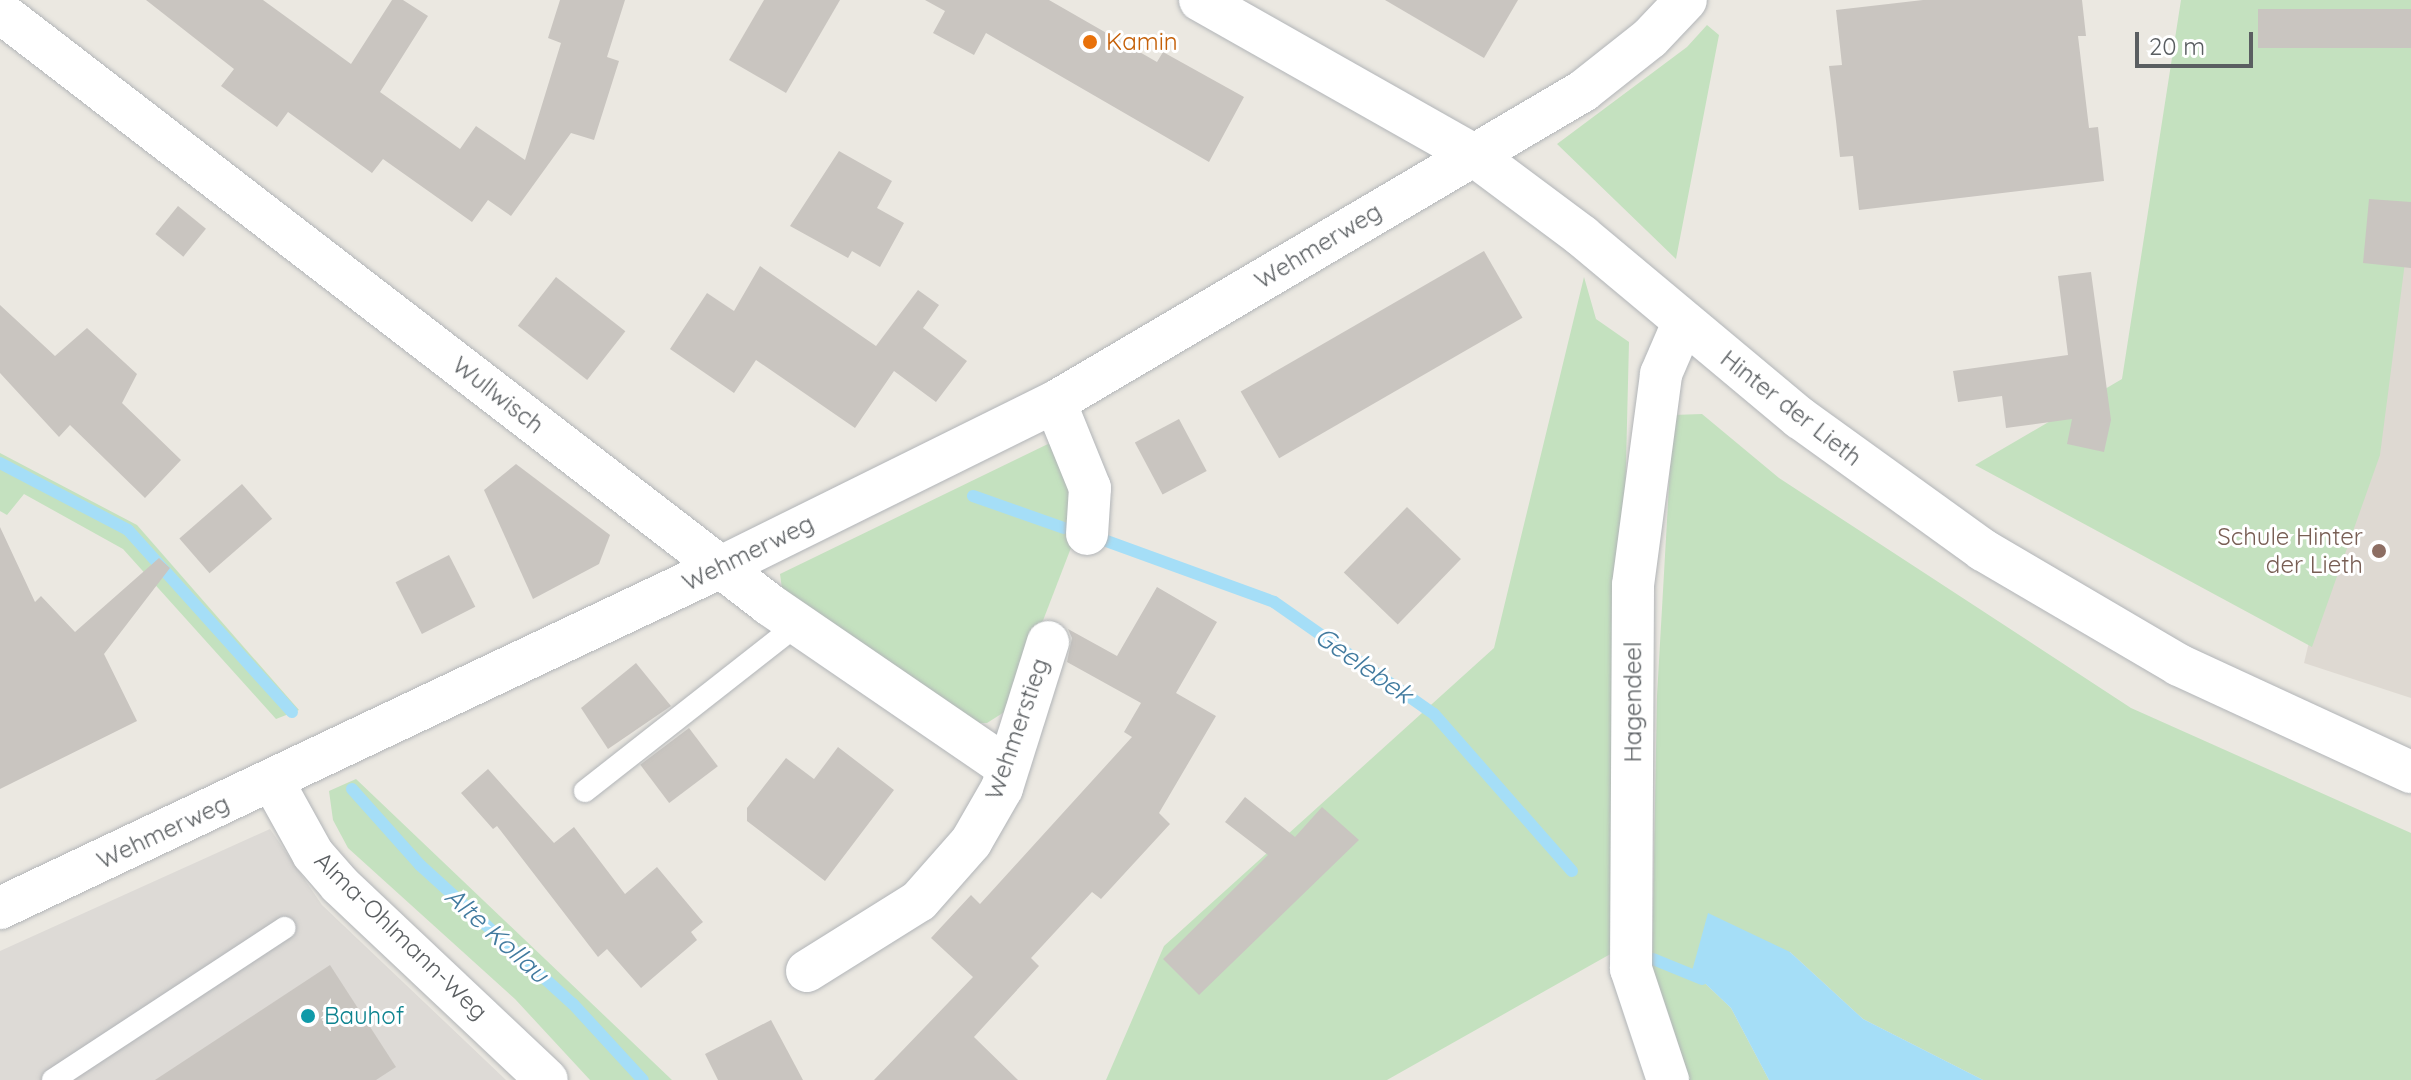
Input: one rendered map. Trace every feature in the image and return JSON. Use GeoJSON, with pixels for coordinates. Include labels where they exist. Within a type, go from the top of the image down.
{"type":"FeatureCollection","features":[{"type":"Feature","properties":{"kind":"street","name":"Hinter der Lieth"},"geometry":{"type":"LineString","coordinates":[[1200,0],[1472,154],[1582,236],[1800,418],[1983,550],[2179,665],[2411,772]]}},
{"type":"Feature","properties":{"kind":"street"},"geometry":{"type":"LineString","coordinates":[[1472,154],[1583,91],[1650,38],[1686,0]]}},
{"type":"Feature","properties":{"kind":"street","name":"Wullwisch"},"geometry":{"type":"LineString","coordinates":[[0,12],[721,567],[798,624],[1005,766]]}},
{"type":"Feature","properties":{"kind":"street","name":"Wehmerweg"},"geometry":{"type":"LineString","coordinates":[[0,908],[721,567],[1055,402],[1472,154]]}},
{"type":"Feature","properties":{"kind":"street","name":"Hagendeel"},"geometry":{"type":"LineString","coordinates":[[1668,1080],[1631,969],[1633,585],[1661,374],[1683,323]]}},
{"type":"Feature","properties":{"kind":"street"},"geometry":{"type":"LineString","coordinates":[[1055,402],[1090,488],[1087,534]]}},
{"type":"Feature","properties":{"kind":"street","name":"Wehmerstieg"},"geometry":{"type":"LineString","coordinates":[[807,971],[919,901],[971,842],[1002,788],[1005,766],[1048,642]]}},
{"type":"Feature","properties":{"kind":"street","name":"Alma-Ohlmann-Weg"},"geometry":{"type":"LineString","coordinates":[[272,780],[298,831],[340,885],[547,1080]]}},
{"type":"Feature","properties":{"kind":"lane"},"geometry":{"type":"LineString","coordinates":[[585,791],[798,624]]}},
{"type":"Feature","properties":{"kind":"lane"},"geometry":{"type":"LineString","coordinates":[[53,1080],[284,928]]}},
{"type":"Feature","properties":{"kind":"shaded area","name":"Schule Hinter der Lieth"},"geometry":{"type":"Polygon","coordinates":[[[2411,216],[2411,698],[2304,663],[2411,216]]]}},
{"type":"Feature","properties":{"kind":"shaded area"},"geometry":{"type":"Polygon","coordinates":[[[270,829],[322,905],[506,1080],[0,1080],[0,951],[270,829]]]}},
{"type":"Feature","properties":{"kind":"green space"},"geometry":{"type":"Polygon","coordinates":[[[2181,0],[2411,0],[2411,216],[2380,455],[2312,647],[1975,465],[2122,379],[2181,0]]]}},
{"type":"Feature","properties":{"kind":"green space"},"geometry":{"type":"Polygon","coordinates":[[[1707,25],[1719,35],[1676,259],[1557,144],[1687,47],[1707,25]]]}},
{"type":"Feature","properties":{"kind":"green space"},"geometry":{"type":"Polygon","coordinates":[[[1584,277],[1596,319],[1629,342],[1614,952],[1387,1080],[1106,1080],[1164,946],[1494,648],[1584,277]]]}},
{"type":"Feature","properties":{"kind":"green space"},"geometry":{"type":"Polygon","coordinates":[[[1702,414],[1779,478],[2131,708],[2411,833],[2411,1080],[1983,1080],[1863,1019],[1790,952],[1692,971],[1731,1008],[1769,1080],[1683,1080],[1652,965],[1657,696],[1673,415],[1702,414]]]}},
{"type":"Feature","properties":{"kind":"green space"},"geometry":{"type":"Polygon","coordinates":[[[1050,443],[1077,495],[1074,540],[1009,709],[987,723],[964,723],[783,596],[780,574],[1050,443]]]}},
{"type":"Feature","properties":{"kind":"green space"},"geometry":{"type":"Polygon","coordinates":[[[0,453],[137,525],[299,710],[276,719],[123,549],[24,494],[7,515],[0,511],[0,453]]]}},
{"type":"Feature","properties":{"kind":"green space"},"geometry":{"type":"Polygon","coordinates":[[[356,779],[672,1080],[590,1080],[515,999],[348,848],[333,820],[329,791],[356,779]]]}},
{"type":"Feature","properties":{"kind":"water"},"geometry":{"type":"Polygon","coordinates":[[[1708,913],[1790,952],[1863,1019],[1983,1080],[1769,1080],[1731,1008],[1692,971],[1708,913]]]}},
{"type":"Feature","properties":{"kind":"building"},"geometry":{"type":"Polygon","coordinates":[[[146,0],[263,0],[351,64],[392,0],[403,0],[428,16],[380,92],[460,149],[476,126],[525,160],[561,43],[548,38],[560,0],[625,0],[607,57],[619,61],[594,140],[571,133],[511,216],[488,200],[472,222],[383,159],[372,173],[288,112],[277,127],[221,86],[234,69],[146,0]]]}},
{"type":"Feature","properties":{"kind":"building"},"geometry":{"type":"Polygon","coordinates":[[[764,0],[840,0],[786,93],[729,60],[764,0]]]}},
{"type":"Feature","properties":{"kind":"building"},"geometry":{"type":"Polygon","coordinates":[[[925,0],[1049,0],[1157,62],[1163,52],[1244,97],[1209,162],[986,33],[974,55],[933,33],[945,11],[925,0]]]}},
{"type":"Feature","properties":{"kind":"building"},"geometry":{"type":"Polygon","coordinates":[[[1385,0],[1518,0],[1484,58],[1385,0]]]}},
{"type":"Feature","properties":{"kind":"building"},"geometry":{"type":"Polygon","coordinates":[[[1923,0],[2082,0],[2086,36],[2078,36],[2089,128],[2098,127],[2104,181],[1859,210],[1853,156],[1840,157],[1829,66],[1842,65],[1836,10],[1923,0]]]}},
{"type":"Feature","properties":{"kind":"building"},"geometry":{"type":"Polygon","coordinates":[[[2258,9],[2411,9],[2411,48],[2258,48],[2258,9]]]}},
{"type":"Feature","properties":{"kind":"building"},"geometry":{"type":"Polygon","coordinates":[[[839,151],[892,181],[877,208],[904,223],[880,267],[852,251],[848,258],[790,226],[839,151]]]}},
{"type":"Feature","properties":{"kind":"building"},"geometry":{"type":"Polygon","coordinates":[[[2369,199],[2411,202],[2411,268],[2363,263],[2369,199]]]}},
{"type":"Feature","properties":{"kind":"building"},"geometry":{"type":"Polygon","coordinates":[[[178,206],[206,229],[183,257],[155,234],[178,206]]]}},
{"type":"Feature","properties":{"kind":"building"},"geometry":{"type":"Polygon","coordinates":[[[1484,251],[1522,318],[1279,458],[1241,392],[1484,251]]]}},
{"type":"Feature","properties":{"kind":"building"},"geometry":{"type":"Polygon","coordinates":[[[760,266],[876,346],[918,290],[939,305],[923,328],[967,361],[936,402],[894,371],[855,428],[756,360],[734,393],[670,349],[707,293],[734,311],[760,266]]]}},
{"type":"Feature","properties":{"kind":"building"},"geometry":{"type":"Polygon","coordinates":[[[2091,272],[2111,420],[2104,452],[2067,444],[2072,419],[2006,428],[2002,396],[1958,402],[1953,371],[2068,355],[2058,276],[2091,272]]]}},
{"type":"Feature","properties":{"kind":"building"},"geometry":{"type":"Polygon","coordinates":[[[556,277],[625,331],[587,380],[518,326],[556,277]]]}},
{"type":"Feature","properties":{"kind":"building"},"geometry":{"type":"Polygon","coordinates":[[[0,305],[55,356],[87,328],[137,374],[122,403],[181,460],[145,498],[70,425],[59,437],[0,373],[0,305]]]}},
{"type":"Feature","properties":{"kind":"building"},"geometry":{"type":"Polygon","coordinates":[[[1179,419],[1207,471],[1163,495],[1135,442],[1179,419]]]}},
{"type":"Feature","properties":{"kind":"building"},"geometry":{"type":"Polygon","coordinates":[[[516,464],[610,535],[599,564],[533,599],[484,490],[516,464]]]}},
{"type":"Feature","properties":{"kind":"building"},"geometry":{"type":"Polygon","coordinates":[[[242,484],[272,519],[210,573],[179,538],[242,484]]]}},
{"type":"Feature","properties":{"kind":"building"},"geometry":{"type":"Polygon","coordinates":[[[1407,507],[1461,559],[1398,625],[1344,572],[1407,507]]]}},
{"type":"Feature","properties":{"kind":"building"},"geometry":{"type":"Polygon","coordinates":[[[0,527],[35,602],[41,596],[75,632],[159,558],[170,568],[104,654],[137,721],[0,789],[0,527]]]}},
{"type":"Feature","properties":{"kind":"building"},"geometry":{"type":"Polygon","coordinates":[[[449,555],[475,607],[422,634],[396,582],[449,555]]]}},
{"type":"Feature","properties":{"kind":"building"},"geometry":{"type":"Polygon","coordinates":[[[1157,587],[1217,622],[1176,693],[1216,716],[1159,813],[1170,824],[1101,899],[1092,892],[1031,958],[1039,966],[974,1037],[1018,1080],[874,1080],[973,977],[931,938],[971,895],[980,904],[1132,737],[1124,732],[1141,703],[1067,662],[1072,638],[1068,629],[1117,656],[1157,587]]]}},
{"type":"Feature","properties":{"kind":"building"},"geometry":{"type":"Polygon","coordinates":[[[636,663],[671,706],[608,749],[581,708],[636,663]]]}},
{"type":"Feature","properties":{"kind":"building"},"geometry":{"type":"Polygon","coordinates":[[[689,728],[718,766],[669,803],[640,765],[689,728]]]}},
{"type":"Feature","properties":{"kind":"building"},"geometry":{"type":"Polygon","coordinates":[[[838,747],[894,790],[825,881],[747,821],[747,808],[786,758],[814,779],[838,747]]]}},
{"type":"Feature","properties":{"kind":"building"},"geometry":{"type":"Polygon","coordinates":[[[488,769],[554,843],[574,827],[625,894],[657,867],[703,922],[691,932],[697,940],[641,988],[607,949],[598,957],[497,826],[493,829],[461,793],[488,769]]]}},
{"type":"Feature","properties":{"kind":"building"},"geometry":{"type":"Polygon","coordinates":[[[1245,797],[1295,837],[1322,807],[1359,840],[1199,995],[1163,959],[1268,855],[1225,822],[1245,797]]]}},
{"type":"Feature","properties":{"kind":"building","name":"Bauhof"},"geometry":{"type":"Polygon","coordinates":[[[330,965],[396,1067],[376,1080],[155,1080],[330,965]]]}},
{"type":"Feature","properties":{"kind":"building"},"geometry":{"type":"Polygon","coordinates":[[[771,1020],[803,1080],[718,1080],[705,1054],[771,1020]]]}},
{"type":"Feature","properties":{"kind":"waterway","name":"Alte Kollau"},"geometry":{"type":"LineString","coordinates":[[0,463],[128,530],[292,712]]}},
{"type":"Feature","properties":{"kind":"waterway","name":"Geelebek"},"geometry":{"type":"LineString","coordinates":[[973,496],[1064,528]]}},
{"type":"Feature","properties":{"kind":"waterway","name":"Geelebek"},"geometry":{"type":"LineString","coordinates":[[1101,539],[1274,602],[1434,714],[1572,871]]}},
{"type":"Feature","properties":{"kind":"waterway","name":"Alte Kollau"},"geometry":{"type":"LineString","coordinates":[[352,789],[420,865],[573,1004],[643,1080]]}},
{"type":"Feature","properties":{"kind":"waterway","name":"Geelebek"},"geometry":{"type":"LineString","coordinates":[[1653,959],[1702,979]]}},
{"type":"Feature","properties":{"kind":"place","name":"Kamin"},"geometry":{"type":"Point","coordinates":[1090,42]}},
{"type":"Feature","properties":{"kind":"place","name":"Schule Hinter der Lieth"},"geometry":{"type":"Point","coordinates":[2379,551]}},
{"type":"Feature","properties":{"kind":"place","name":"Bauhof"},"geometry":{"type":"Point","coordinates":[308,1016]}}]}
